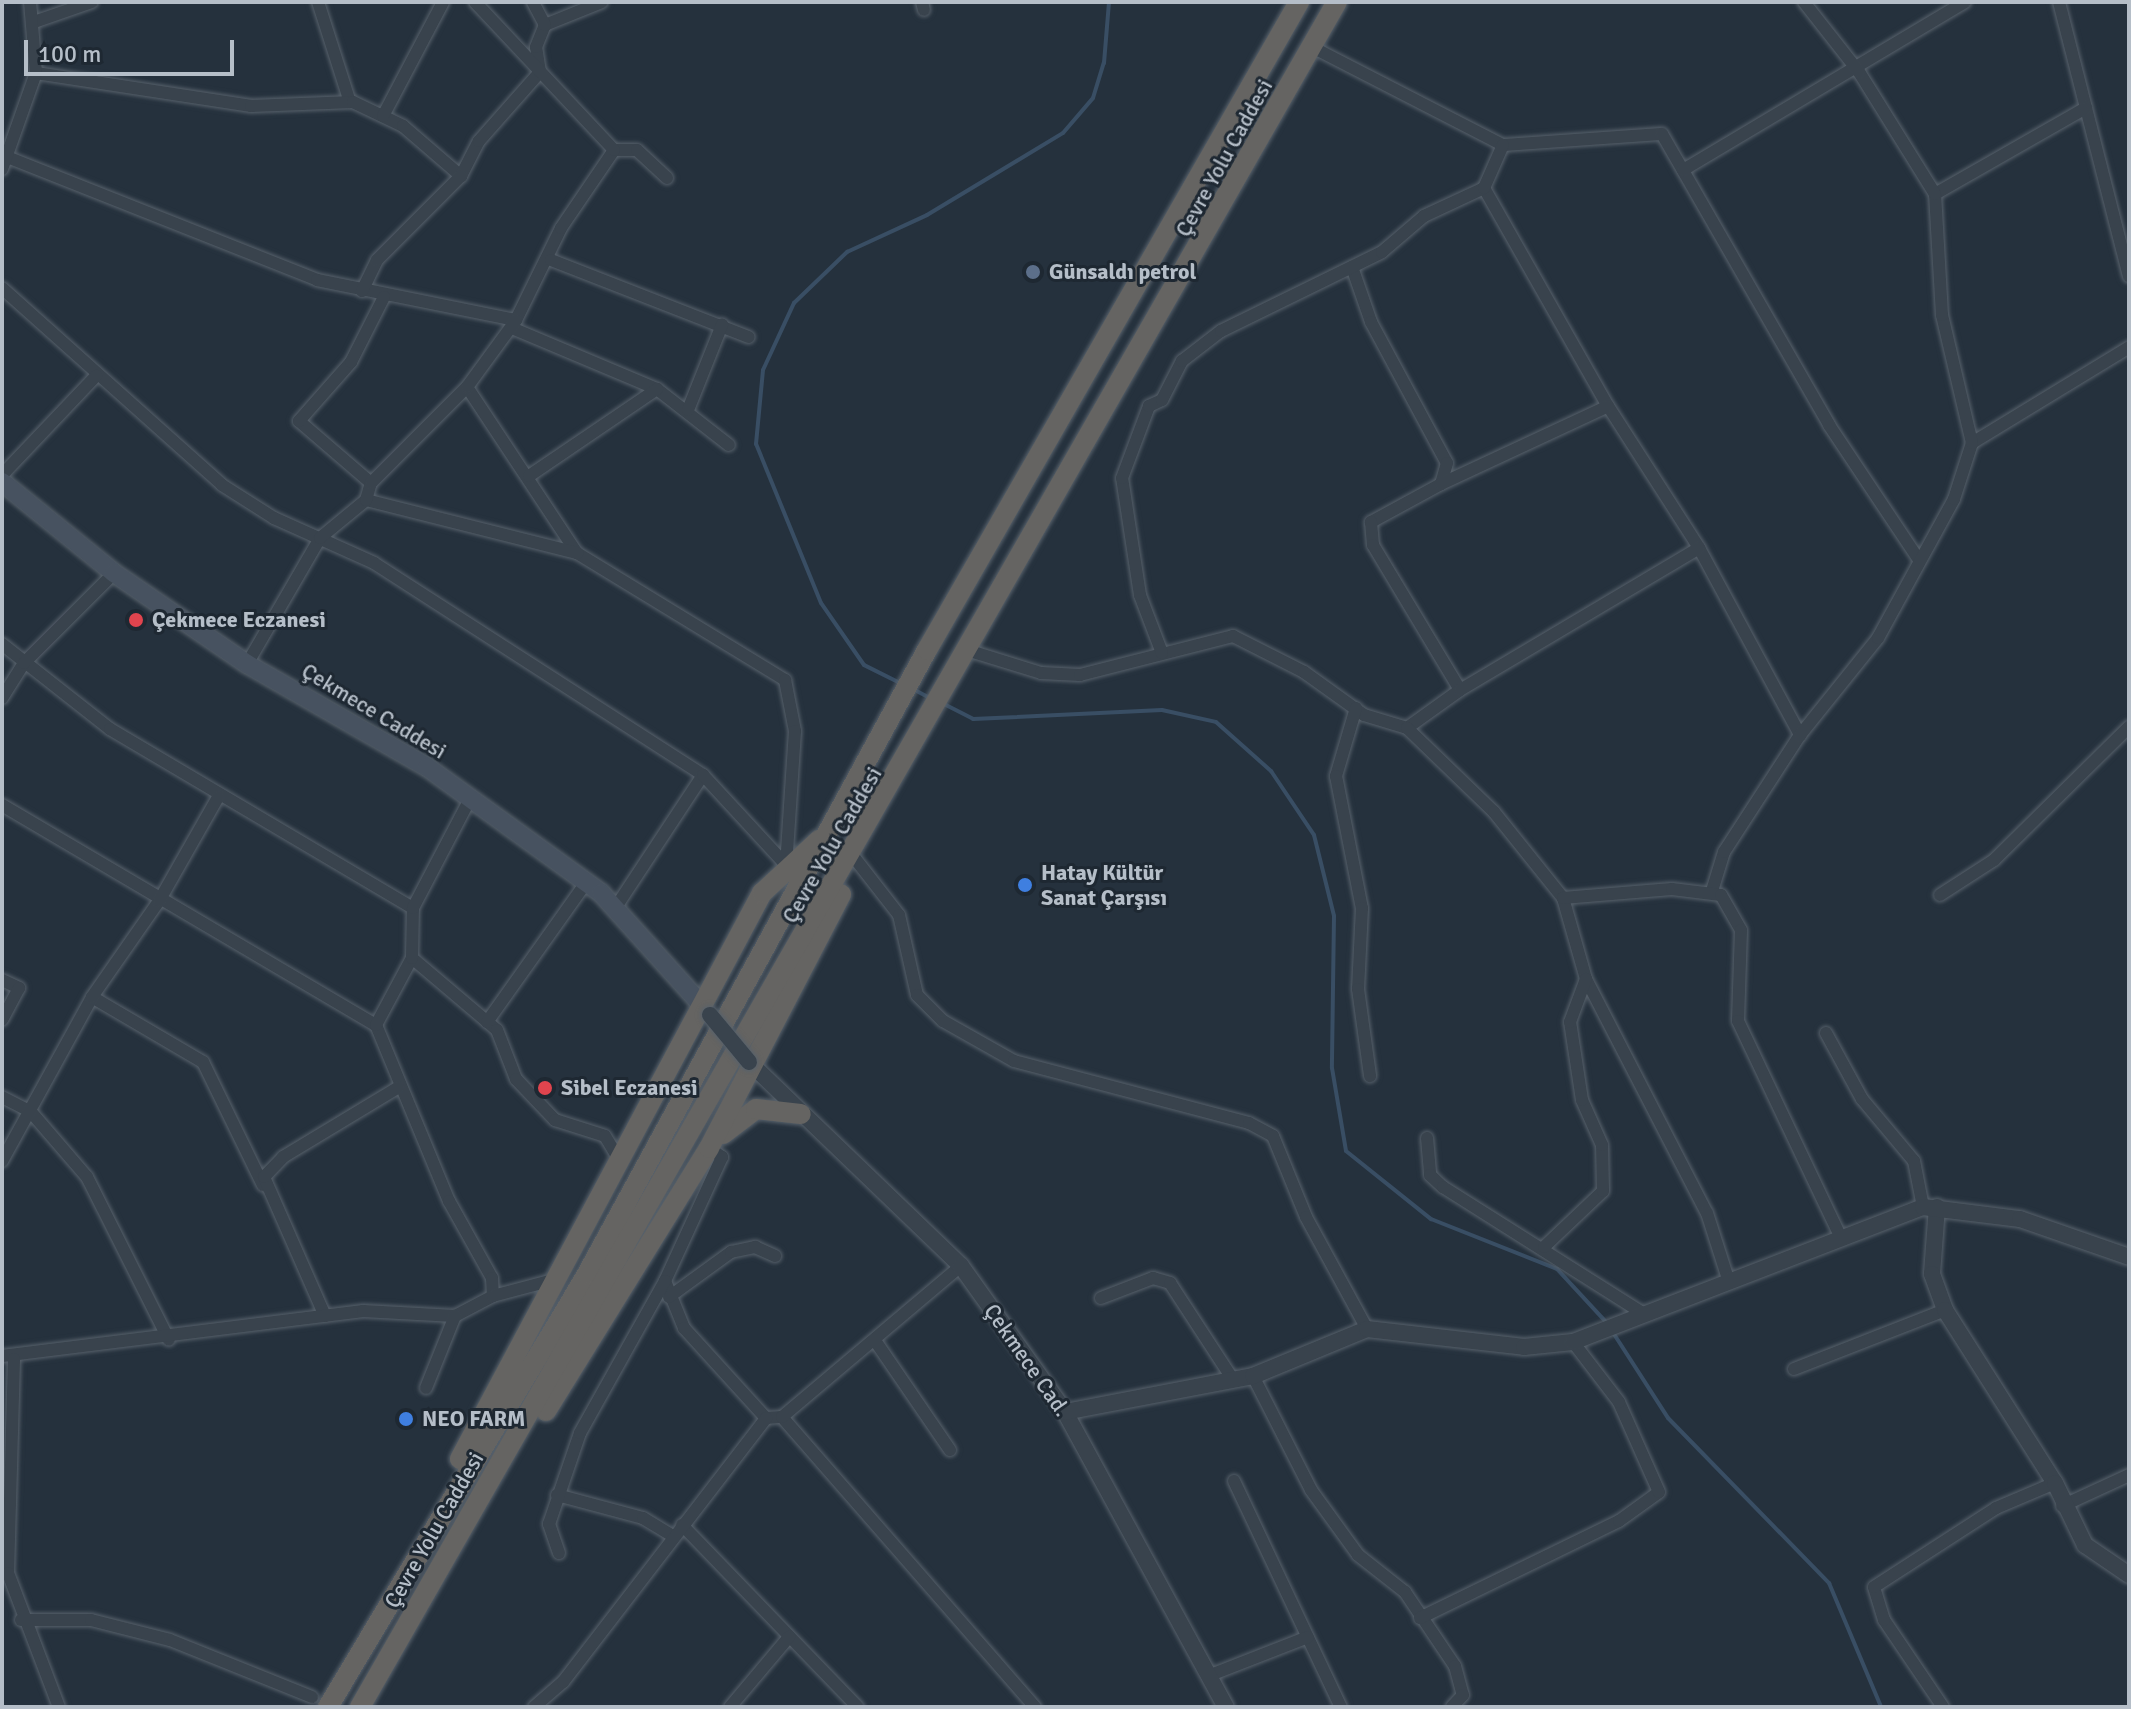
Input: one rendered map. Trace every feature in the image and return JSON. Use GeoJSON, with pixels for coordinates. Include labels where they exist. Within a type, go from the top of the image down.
{"type":"FeatureCollection","features":[{"type":"Feature","properties":{"kind":"highway","name":"Çevre Yolu Caddesi"},"geometry":{"type":"LineString","coordinates":[[320,1702],[406,1571],[587,1274],[927,650],[1299,2]]}},
{"type":"Feature","properties":{"kind":"highway","name":"Çevre Yolu Caddesi"},"geometry":{"type":"LineString","coordinates":[[360,1707],[857,851],[1337,2]]}},
{"type":"Feature","properties":{"kind":"highway"},"geometry":{"type":"LineString","coordinates":[[406,1571],[553,1280],[618,1158],[705,1009],[762,893],[786,865],[829,832]]}},
{"type":"Feature","properties":{"kind":"highway"},"geometry":{"type":"LineString","coordinates":[[450,1550],[579,1362],[709,1148],[832,921],[857,851]]}},
{"type":"Feature","properties":{"kind":"highway"},"geometry":{"type":"LineString","coordinates":[[709,1148],[756,1109],[801,1114]]}},
{"type":"Feature","properties":{"kind":"main road","name":"Çekmece Caddesi"},"geometry":{"type":"LineString","coordinates":[[2,482],[114,573],[247,664],[427,767],[616,907],[705,1009]]}},
{"type":"Feature","properties":{"kind":"street"},"geometry":{"type":"LineString","coordinates":[[30,2],[36,73],[4,160],[362,291],[514,324],[657,389],[688,410],[729,445]]}},
{"type":"Feature","properties":{"kind":"street"},"geometry":{"type":"LineString","coordinates":[[34,22],[92,2]]}},
{"type":"Feature","properties":{"kind":"street"},"geometry":{"type":"LineString","coordinates":[[318,2],[350,102]]}},
{"type":"Feature","properties":{"kind":"street"},"geometry":{"type":"LineString","coordinates":[[383,116],[443,2]]}},
{"type":"Feature","properties":{"kind":"street"},"geometry":{"type":"LineString","coordinates":[[475,2],[614,150],[637,150],[667,178]]}},
{"type":"Feature","properties":{"kind":"street"},"geometry":{"type":"LineString","coordinates":[[533,2],[545,25]]}},
{"type":"Feature","properties":{"kind":"street"},"geometry":{"type":"LineString","coordinates":[[540,72],[536,47],[545,25],[602,2]]}},
{"type":"Feature","properties":{"kind":"street"},"geometry":{"type":"LineString","coordinates":[[1712,891],[1724,852],[1800,735],[1878,638],[1954,499],[1972,443],[1942,315],[1935,194],[1855,66],[1804,2]]}},
{"type":"Feature","properties":{"kind":"street"},"geometry":{"type":"LineString","coordinates":[[1683,170],[1965,2]]}},
{"type":"Feature","properties":{"kind":"street"},"geometry":{"type":"LineString","coordinates":[[2059,2],[2129,276]]}},
{"type":"Feature","properties":{"kind":"street"},"geometry":{"type":"LineString","coordinates":[[1312,47],[1503,145],[1652,132],[1667,139],[1829,425],[1919,560]]}},
{"type":"Feature","properties":{"kind":"street"},"geometry":{"type":"LineString","coordinates":[[362,291],[377,260],[461,176],[479,141],[540,72]]}},
{"type":"Feature","properties":{"kind":"street"},"geometry":{"type":"LineString","coordinates":[[36,73],[251,106],[350,102],[383,116],[461,176]]}},
{"type":"Feature","properties":{"kind":"street"},"geometry":{"type":"LineString","coordinates":[[1935,194],[2086,108]]}},
{"type":"Feature","properties":{"kind":"street"},"geometry":{"type":"LineString","coordinates":[[1162,653],[1140,595],[1122,478],[1142,420],[1182,361],[1221,331],[1400,242],[1424,216],[1484,188],[1503,145]]}},
{"type":"Feature","properties":{"kind":"street"},"geometry":{"type":"LineString","coordinates":[[247,664],[320,538],[366,500],[371,483],[467,387],[514,324],[536,274],[551,260],[561,228],[614,150]]}},
{"type":"Feature","properties":{"kind":"street"},"geometry":{"type":"LineString","coordinates":[[1484,188],[1608,406],[1699,548],[1800,735]]}},
{"type":"Feature","properties":{"kind":"street"},"geometry":{"type":"LineString","coordinates":[[551,260],[749,337]]}},
{"type":"Feature","properties":{"kind":"street"},"geometry":{"type":"LineString","coordinates":[[1352,267],[1371,322],[1440,444],[1447,463],[1441,484]]}},
{"type":"Feature","properties":{"kind":"street"},"geometry":{"type":"LineString","coordinates":[[2,288],[96,376],[222,485],[420,591],[703,775],[786,865]]}},
{"type":"Feature","properties":{"kind":"street"},"geometry":{"type":"LineString","coordinates":[[371,483],[299,421],[351,362],[384,297]]}},
{"type":"Feature","properties":{"kind":"street"},"geometry":{"type":"LineString","coordinates":[[688,410],[722,325]]}},
{"type":"Feature","properties":{"kind":"street"},"geometry":{"type":"LineString","coordinates":[[1972,443],[2129,347]]}},
{"type":"Feature","properties":{"kind":"street"},"geometry":{"type":"LineString","coordinates":[[2,475],[96,376]]}},
{"type":"Feature","properties":{"kind":"street"},"geometry":{"type":"LineString","coordinates":[[467,387],[529,476],[577,553]]}},
{"type":"Feature","properties":{"kind":"street"},"geometry":{"type":"LineString","coordinates":[[529,476],[657,389]]}},
{"type":"Feature","properties":{"kind":"street"},"geometry":{"type":"LineString","coordinates":[[1460,690],[1373,545],[1371,522],[1380,513],[1608,406]]}},
{"type":"Feature","properties":{"kind":"street"},"geometry":{"type":"LineString","coordinates":[[366,500],[577,553],[742,648],[785,680],[795,731],[786,865]]}},
{"type":"Feature","properties":{"kind":"street"},"geometry":{"type":"LineString","coordinates":[[1407,728],[1460,690],[1699,548]]}},
{"type":"Feature","properties":{"kind":"street"},"geometry":{"type":"LineString","coordinates":[[2,698],[24,663],[114,573]]}},
{"type":"Feature","properties":{"kind":"street"},"geometry":{"type":"LineString","coordinates":[[970,651],[1041,673],[1080,675],[1233,636],[1356,708],[1407,728],[1494,812],[1563,898],[1586,979],[1707,1213],[1729,1282]]}},
{"type":"Feature","properties":{"kind":"street"},"geometry":{"type":"LineString","coordinates":[[2,644],[24,663],[218,797],[413,908]]}},
{"type":"Feature","properties":{"kind":"street"},"geometry":{"type":"LineString","coordinates":[[1356,708],[1336,776],[1362,908],[1358,989],[1370,1076]]}},
{"type":"Feature","properties":{"kind":"street"},"geometry":{"type":"LineString","coordinates":[[1940,895],[1994,860],[2129,727]]}},
{"type":"Feature","properties":{"kind":"street"},"geometry":{"type":"LineString","coordinates":[[616,907],[703,775]]}},
{"type":"Feature","properties":{"kind":"street"},"geometry":{"type":"LineString","coordinates":[[2,1161],[92,997],[159,901],[218,797]]}},
{"type":"Feature","properties":{"kind":"street"},"geometry":{"type":"LineString","coordinates":[[376,1025],[412,958],[413,908],[469,801]]}},
{"type":"Feature","properties":{"kind":"street"},"geometry":{"type":"LineString","coordinates":[[2,805],[159,901],[376,1025],[399,1087],[492,1278],[493,1296]]}},
{"type":"Feature","properties":{"kind":"street"},"geometry":{"type":"LineString","coordinates":[[857,851],[899,915],[917,995],[943,1021],[1026,1065],[1249,1123],[1273,1136],[1317,1241],[1367,1329]]}},
{"type":"Feature","properties":{"kind":"street"},"geometry":{"type":"LineString","coordinates":[[487,1022],[585,884]]}},
{"type":"Feature","properties":{"kind":"street"},"geometry":{"type":"LineString","coordinates":[[1563,898],[1712,891]]}},
{"type":"Feature","properties":{"kind":"street"},"geometry":{"type":"LineString","coordinates":[[1712,891],[1741,930],[1738,1021],[1839,1234]]}},
{"type":"Feature","properties":{"kind":"street"},"geometry":{"type":"LineString","coordinates":[[412,958],[487,1022],[516,1079],[555,1120],[605,1136],[618,1158]]}},
{"type":"Feature","properties":{"kind":"street"},"geometry":{"type":"LineString","coordinates":[[1544,1247],[1603,1191],[1602,1145],[1582,1100],[1570,1022],[1586,979]]}},
{"type":"Feature","properties":{"kind":"street"},"geometry":{"type":"LineString","coordinates":[[2,980],[19,988],[2,1020]]}},
{"type":"Feature","properties":{"kind":"street"},"geometry":{"type":"LineString","coordinates":[[92,997],[203,1062],[325,1316]]}},
{"type":"Feature","properties":{"kind":"street","name":"Çekmece Cad."},"geometry":{"type":"LineString","coordinates":[[705,1009],[752,1065],[961,1266],[1065,1412],[1226,1707]]}},
{"type":"Feature","properties":{"kind":"street"},"geometry":{"type":"LineString","coordinates":[[1826,1033],[1862,1099],[1914,1161],[1930,1207],[1932,1274],[1945,1310],[2055,1483],[2062,1506],[2085,1545],[2129,1575]]}},
{"type":"Feature","properties":{"kind":"street"},"geometry":{"type":"LineString","coordinates":[[263,1185],[283,1157],[399,1087]]}},
{"type":"Feature","properties":{"kind":"street"},"geometry":{"type":"LineString","coordinates":[[2,1097],[31,1112],[114,1220],[169,1340]]}},
{"type":"Feature","properties":{"kind":"street"},"geometry":{"type":"LineString","coordinates":[[1427,1138],[1430,1175],[1644,1314]]}},
{"type":"Feature","properties":{"kind":"street"},"geometry":{"type":"LineString","coordinates":[[559,1553],[549,1524],[557,1495],[624,1345],[665,1281],[722,1157],[709,1148]]}},
{"type":"Feature","properties":{"kind":"street"},"geometry":{"type":"LineString","coordinates":[[1065,1412],[1253,1376],[1367,1329],[1524,1347],[1573,1342],[1729,1282],[1839,1234],[1930,1207],[2020,1219],[2129,1257]]}},
{"type":"Feature","properties":{"kind":"street"},"geometry":{"type":"LineString","coordinates":[[669,1297],[731,1252],[755,1247],[775,1256]]}},
{"type":"Feature","properties":{"kind":"street"},"geometry":{"type":"LineString","coordinates":[[537,1706],[766,1418],[782,1417],[876,1342],[961,1266]]}},
{"type":"Feature","properties":{"kind":"street"},"geometry":{"type":"LineString","coordinates":[[1101,1298],[1153,1278],[1170,1283],[1234,1381]]}},
{"type":"Feature","properties":{"kind":"street"},"geometry":{"type":"LineString","coordinates":[[59,1707],[19,1615],[7,1563],[8,1358],[169,1340],[325,1316],[455,1316],[493,1296],[553,1280]]}},
{"type":"Feature","properties":{"kind":"street"},"geometry":{"type":"LineString","coordinates":[[665,1281],[684,1328],[766,1418]]}},
{"type":"Feature","properties":{"kind":"street"},"geometry":{"type":"LineString","coordinates":[[1794,1369],[1945,1310]]}},
{"type":"Feature","properties":{"kind":"street"},"geometry":{"type":"LineString","coordinates":[[426,1388],[455,1316]]}},
{"type":"Feature","properties":{"kind":"street"},"geometry":{"type":"LineString","coordinates":[[876,1342],[950,1450]]}},
{"type":"Feature","properties":{"kind":"street"},"geometry":{"type":"LineString","coordinates":[[1420,1618],[1619,1521],[1659,1492],[1619,1402],[1573,1342]]}},
{"type":"Feature","properties":{"kind":"street"},"geometry":{"type":"LineString","coordinates":[[1253,1376],[1311,1490],[1358,1555],[1389,1572],[1455,1666],[1463,1695],[1452,1707]]}},
{"type":"Feature","properties":{"kind":"street"},"geometry":{"type":"LineString","coordinates":[[782,1417],[1035,1707]]}},
{"type":"Feature","properties":{"kind":"street"},"geometry":{"type":"LineString","coordinates":[[2062,1506],[2129,1475]]}},
{"type":"Feature","properties":{"kind":"street"},"geometry":{"type":"LineString","coordinates":[[1234,1481],[1341,1707]]}},
{"type":"Feature","properties":{"kind":"street"},"geometry":{"type":"LineString","coordinates":[[1943,1707],[1884,1620],[1874,1587],[1996,1508],[2055,1483]]}},
{"type":"Feature","properties":{"kind":"street"},"geometry":{"type":"LineString","coordinates":[[557,1495],[643,1518],[673,1536]]}},
{"type":"Feature","properties":{"kind":"street"},"geometry":{"type":"LineString","coordinates":[[682,1525],[858,1707]]}},
{"type":"Feature","properties":{"kind":"street"},"geometry":{"type":"LineString","coordinates":[[2,1613],[91,1620],[170,1640],[320,1702]]}},
{"type":"Feature","properties":{"kind":"street"},"geometry":{"type":"LineString","coordinates":[[730,1707],[789,1637]]}},
{"type":"Feature","properties":{"kind":"street"},"geometry":{"type":"LineString","coordinates":[[1208,1676],[1308,1637]]}},
{"type":"Feature","properties":{"kind":"waterway"},"geometry":{"type":"LineString","coordinates":[[900,683],[864,665],[821,603],[756,444],[763,370],[794,303],[847,252],[927,215],[1063,133],[1093,98],[1104,63],[1109,2]]}},
{"type":"Feature","properties":{"kind":"waterway"},"geometry":{"type":"LineString","coordinates":[[911,688],[932,699]]}},
{"type":"Feature","properties":{"kind":"waterway"},"geometry":{"type":"LineString","coordinates":[[944,704],[973,719],[1162,710],[1216,722],[1271,771],[1314,835],[1334,916],[1332,1068],[1346,1151],[1431,1219],[1557,1269],[1607,1323]]}},
{"type":"Feature","properties":{"kind":"waterway"},"geometry":{"type":"LineString","coordinates":[[1612,1331],[1668,1418],[1829,1583],[1881,1707]]}},
{"type":"Feature","properties":{"kind":"place","name":"Günsaldı petrol"},"geometry":{"type":"Point","coordinates":[1033,272]}},
{"type":"Feature","properties":{"kind":"place","name":"Çekmece Eczanesi"},"geometry":{"type":"Point","coordinates":[136,620]}},
{"type":"Feature","properties":{"kind":"place","name":"Hatay Kültür Sanat Çarşısı"},"geometry":{"type":"Point","coordinates":[1025,885]}},
{"type":"Feature","properties":{"kind":"place","name":"Sibel Eczanesi"},"geometry":{"type":"Point","coordinates":[545,1088]}},
{"type":"Feature","properties":{"kind":"place","name":"NEO FARM"},"geometry":{"type":"Point","coordinates":[406,1419]}}]}
